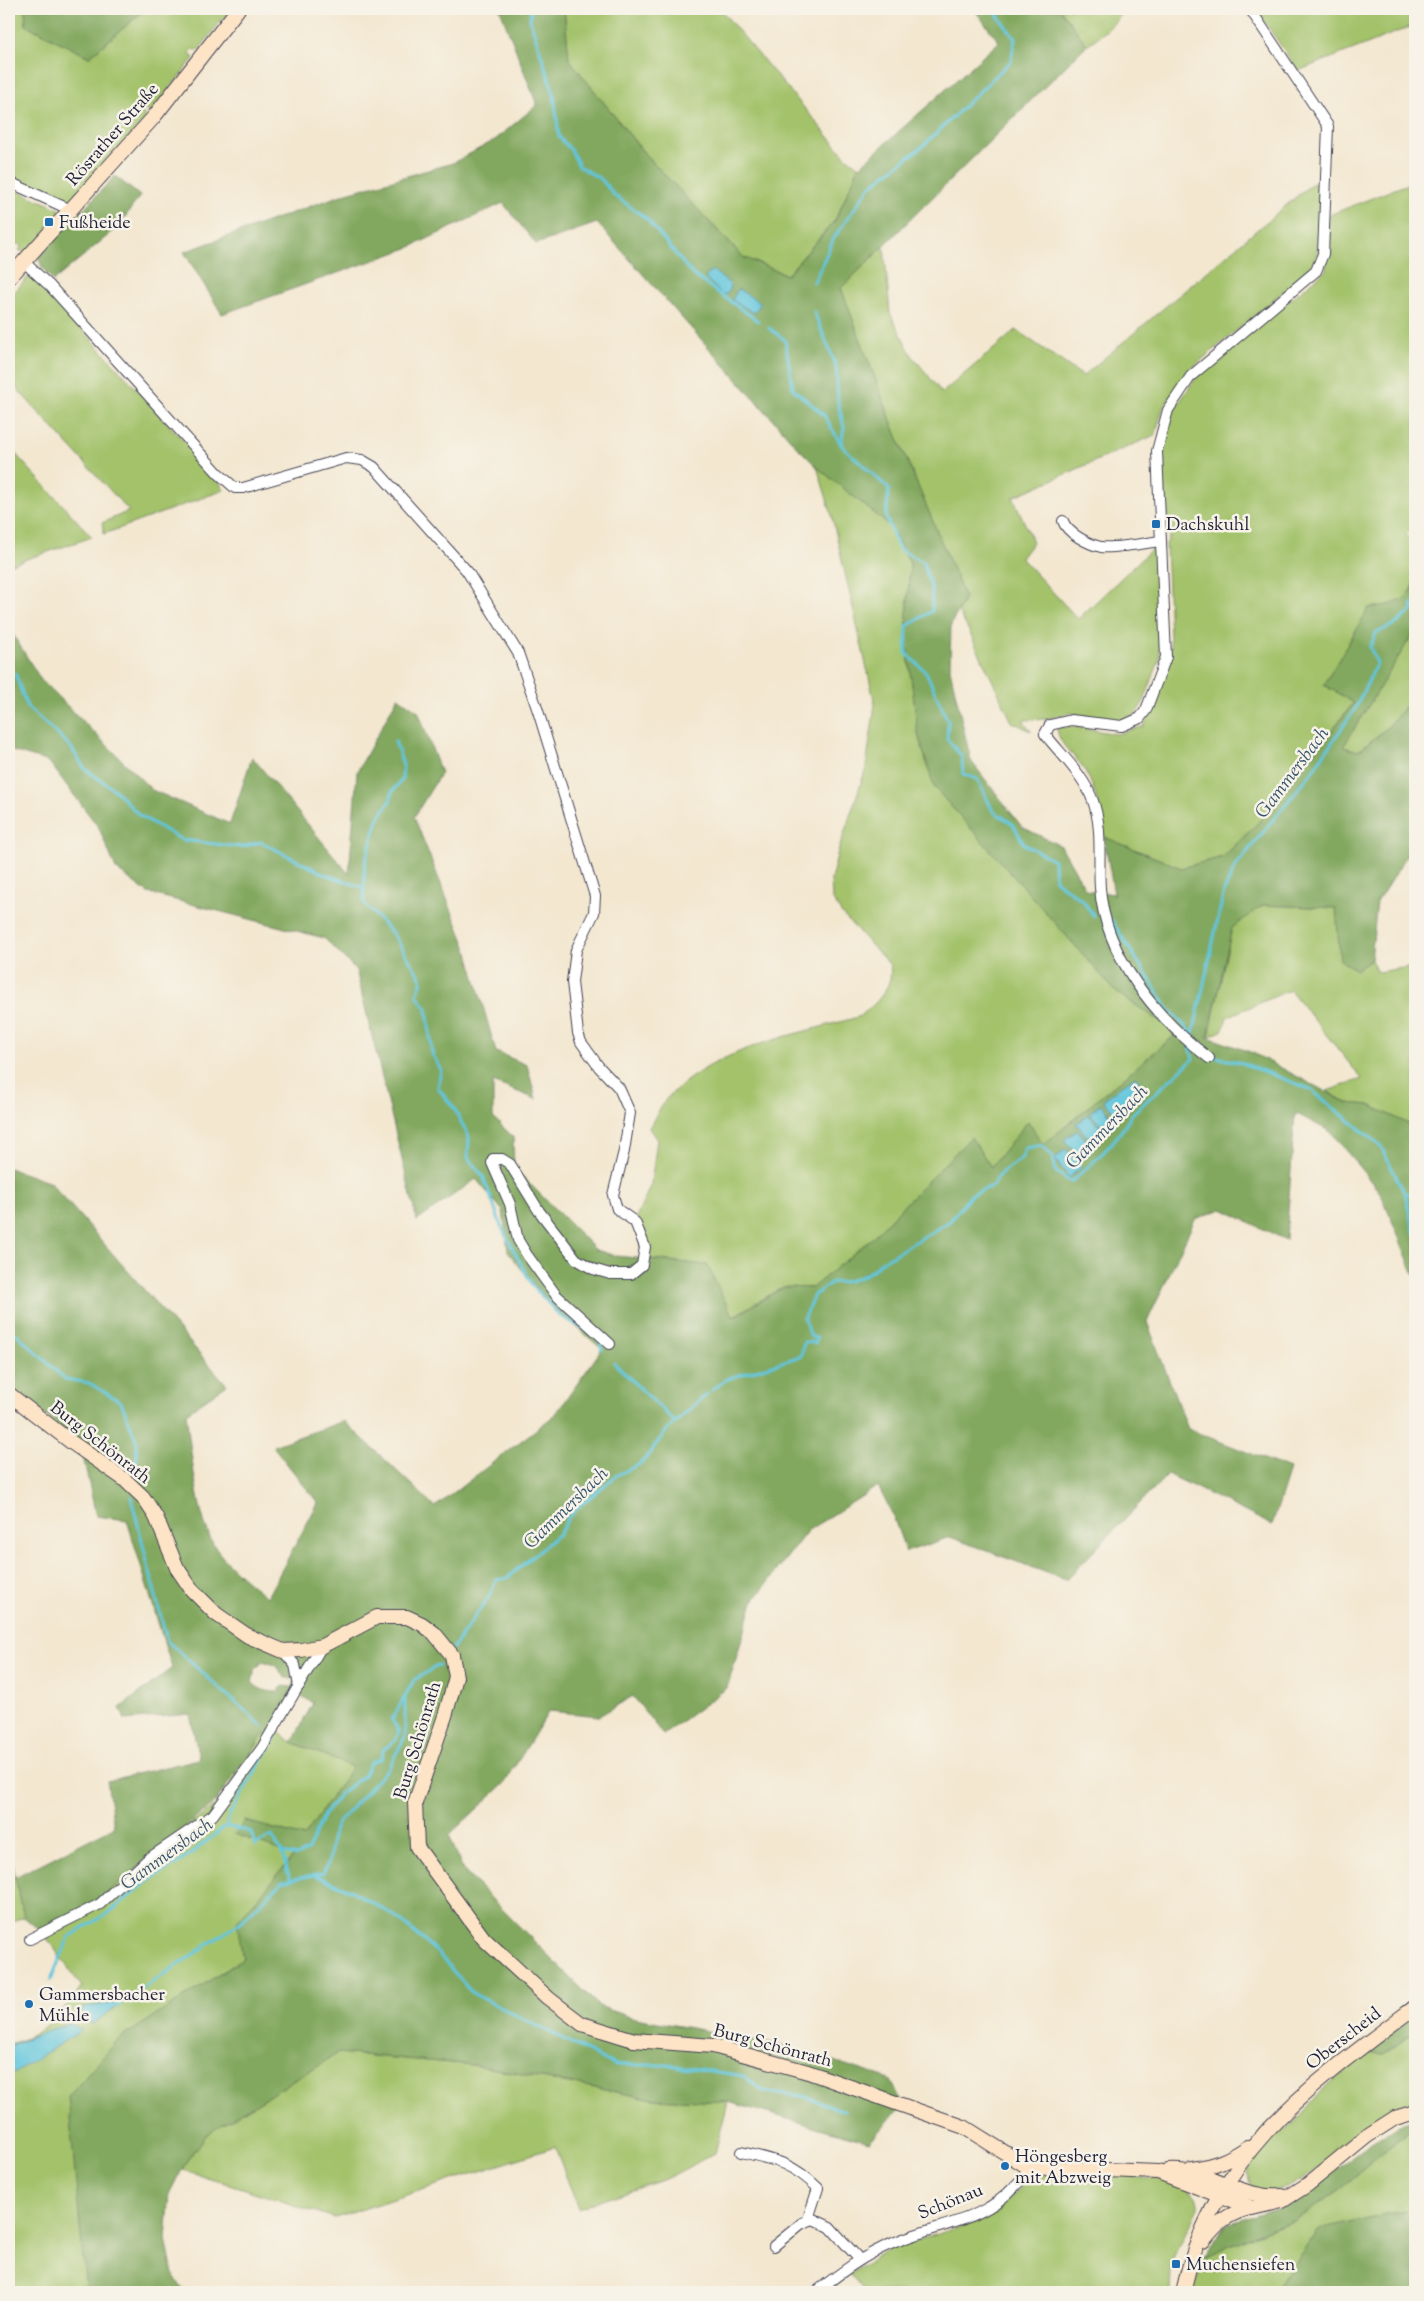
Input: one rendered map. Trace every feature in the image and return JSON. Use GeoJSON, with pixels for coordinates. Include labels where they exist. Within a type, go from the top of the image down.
{"type":"FeatureCollection","features":[{"type":"Feature","properties":{"kind":"street","name":"Rösrather Straße"},"geometry":{"type":"LineString","coordinates":[[9,278],[153,118],[238,9]]}},
{"type":"Feature","properties":{"kind":"street"},"geometry":{"type":"LineString","coordinates":[[1209,1058],[1184,1040],[1143,992],[1123,960],[1105,923],[1094,802],[1079,772],[1045,734],[1050,725],[1071,720],[1122,726],[1140,718],[1146,710],[1166,657],[1157,451],[1168,410],[1191,376],[1316,271],[1323,254],[1328,126],[1250,9]]}},
{"type":"Feature","properties":{"kind":"street"},"geometry":{"type":"LineString","coordinates":[[9,182],[71,210]]}},
{"type":"Feature","properties":{"kind":"street"},"geometry":{"type":"LineString","coordinates":[[24,262],[50,286],[218,473],[235,488],[243,488],[328,461],[354,458],[374,467],[467,571],[509,638],[525,671],[594,896],[594,913],[576,950],[573,968],[578,1033],[588,1052],[619,1088],[630,1113],[624,1151],[612,1195],[617,1209],[635,1222],[642,1234],[645,1247],[642,1265],[631,1274],[610,1274],[593,1269],[576,1259],[544,1218],[510,1164],[502,1159],[493,1159],[492,1163],[510,1204],[518,1240],[527,1255],[556,1295],[610,1344]]}},
{"type":"Feature","properties":{"kind":"street"},"geometry":{"type":"LineString","coordinates":[[1062,521],[1065,528],[1074,534],[1101,547],[1160,541]]}},
{"type":"Feature","properties":{"kind":"street","name":"Burg Schönrath"},"geometry":{"type":"LineString","coordinates":[[9,1394],[71,1442],[124,1478],[144,1497],[156,1517],[177,1568],[192,1590],[216,1614],[248,1636],[283,1651],[322,1646],[377,1617],[407,1617],[434,1633],[452,1655],[456,1677],[445,1716],[415,1803],[418,1847],[484,1939],[548,1998],[582,2024],[634,2040],[713,2046],[808,2072],[964,2127],[1028,2167]]}},
{"type":"Feature","properties":{"kind":"street"},"geometry":{"type":"LineString","coordinates":[[30,1939],[100,1904],[148,1859],[213,1815],[262,1748],[322,1646]]}},
{"type":"Feature","properties":{"kind":"street"},"geometry":{"type":"LineString","coordinates":[[283,1651],[295,1665],[298,1672],[298,1687]]}},
{"type":"Feature","properties":{"kind":"street","name":"Oberscheid"},"geometry":{"type":"LineString","coordinates":[[1254,2143],[1322,2076],[1415,2007]]}},
{"type":"Feature","properties":{"kind":"street"},"geometry":{"type":"LineString","coordinates":[[1193,2254],[1224,2218],[1236,2211],[1274,2204],[1307,2185],[1367,2136],[1395,2118],[1415,2112]]}},
{"type":"Feature","properties":{"kind":"street"},"geometry":{"type":"LineString","coordinates":[[1028,2167],[1158,2172],[1179,2170],[1219,2164],[1229,2160],[1254,2143]]}},
{"type":"Feature","properties":{"kind":"street"},"geometry":{"type":"LineString","coordinates":[[1183,2292],[1193,2254],[1223,2190],[1254,2143]]}},
{"type":"Feature","properties":{"kind":"street"},"geometry":{"type":"LineString","coordinates":[[741,2152],[780,2161],[808,2178],[818,2188],[808,2219],[774,2246]]}},
{"type":"Feature","properties":{"kind":"street","name":"Schönau"},"geometry":{"type":"LineString","coordinates":[[816,2292],[859,2259],[894,2242],[960,2222],[984,2211],[1005,2197],[1026,2174],[1028,2167]]}},
{"type":"Feature","properties":{"kind":"street"},"geometry":{"type":"LineString","coordinates":[[1179,2170],[1197,2172],[1252,2208]]}},
{"type":"Feature","properties":{"kind":"street"},"geometry":{"type":"LineString","coordinates":[[1158,2172],[1223,2190],[1258,2196],[1288,2196]]}},
{"type":"Feature","properties":{"kind":"street"},"geometry":{"type":"LineString","coordinates":[[808,2219],[818,2220],[830,2227],[859,2259]]}},
{"type":"Feature","properties":{"kind":"green space"},"geometry":{"type":"Polygon","coordinates":[[[9,9],[25,9],[26,25],[89,57],[146,9],[230,9],[198,51],[194,49],[190,53],[194,58],[151,112],[144,110],[142,112],[146,118],[69,203],[60,202],[9,179],[9,9]]]}},
{"type":"Feature","properties":{"kind":"green space"},"geometry":{"type":"Polygon","coordinates":[[[25,9],[146,9],[89,57],[26,25],[25,9]]]}},
{"type":"Feature","properties":{"kind":"green space"},"geometry":{"type":"Polygon","coordinates":[[[500,9],[564,9],[569,59],[644,153],[743,257],[787,275],[835,221],[859,167],[999,42],[974,9],[1060,9],[1087,45],[841,288],[896,434],[965,598],[951,624],[950,669],[971,761],[1022,827],[1061,846],[1086,890],[1114,894],[1104,837],[1181,868],[1223,857],[1258,823],[1354,703],[1324,685],[1369,608],[1402,600],[1412,591],[1415,584],[1415,630],[1343,747],[1359,751],[1388,727],[1415,694],[1415,843],[1377,902],[1371,960],[1356,970],[1340,960],[1336,908],[1263,905],[1232,928],[1208,1037],[1253,1053],[1347,1103],[1369,1105],[1415,1127],[1415,1277],[1381,1194],[1331,1132],[1295,1113],[1286,1240],[1222,1209],[1195,1219],[1147,1322],[1188,1429],[1290,1469],[1272,1525],[1168,1474],[1066,1580],[950,1537],[906,1552],[893,1516],[878,1486],[807,1531],[753,1602],[727,1688],[663,1735],[633,1696],[599,1716],[549,1711],[504,1784],[449,1835],[463,1870],[599,2006],[630,2017],[779,2044],[890,2079],[901,2100],[899,2109],[869,2142],[728,2102],[653,2099],[474,2065],[338,2053],[207,2134],[182,2169],[170,2192],[166,2239],[173,2274],[184,2292],[86,2292],[68,2097],[118,2040],[243,1959],[237,1922],[294,1856],[235,1834],[245,1821],[304,1837],[352,1767],[292,1742],[313,1703],[300,1695],[288,1716],[284,1716],[277,1728],[280,1729],[278,1732],[263,1735],[215,1802],[99,1900],[43,1933],[24,1917],[15,1877],[114,1827],[107,1781],[199,1759],[190,1714],[125,1720],[120,1708],[172,1668],[127,1520],[96,1516],[80,1442],[9,1388],[9,1168],[51,1183],[227,1385],[186,1413],[196,1485],[204,1523],[217,1550],[234,1570],[267,1597],[318,1503],[273,1446],[344,1421],[435,1507],[555,1415],[602,1349],[549,1303],[508,1252],[503,1211],[476,1179],[417,1221],[356,970],[324,938],[148,893],[116,869],[99,828],[49,762],[9,750],[9,628],[41,680],[152,790],[230,824],[252,757],[349,874],[357,772],[398,697],[418,711],[441,773],[414,817],[467,949],[496,1052],[527,1065],[536,1099],[493,1082],[493,1117],[513,1137],[514,1168],[596,1250],[616,1256],[707,1265],[733,1317],[784,1287],[812,1288],[871,1239],[971,1137],[991,1167],[1028,1121],[1043,1145],[1174,1036],[1166,1025],[1117,993],[934,787],[918,734],[906,635],[910,563],[890,526],[817,467],[801,451],[597,223],[536,244],[503,203],[408,248],[222,314],[184,252],[347,193],[453,163],[495,140],[537,105],[500,9]],[[263,1661],[255,1670],[252,1682],[254,1685],[270,1692],[277,1692],[283,1686],[293,1687],[295,1678],[285,1678],[275,1665],[263,1661]]]}},
{"type":"Feature","properties":{"kind":"green space"},"geometry":{"type":"Polygon","coordinates":[[[564,9],[720,9],[846,157],[859,167],[835,220],[787,275],[743,257],[644,153],[569,59],[564,9]]]}},
{"type":"Feature","properties":{"kind":"green space"},"geometry":{"type":"Polygon","coordinates":[[[1060,9],[1128,9],[1106,31],[1087,45],[1060,9]]]}},
{"type":"Feature","properties":{"kind":"green space"},"geometry":{"type":"Polygon","coordinates":[[[1256,9],[1415,9],[1415,25],[1298,71],[1256,9]]]}},
{"type":"Feature","properties":{"kind":"green space"},"geometry":{"type":"Polygon","coordinates":[[[115,176],[140,196],[117,228],[53,281],[42,267],[38,257],[115,176]]]}},
{"type":"Feature","properties":{"kind":"green space"},"geometry":{"type":"Polygon","coordinates":[[[1321,176],[1317,256],[1309,270],[1186,373],[1163,408],[1155,435],[1013,497],[1033,542],[1021,558],[1078,619],[1155,546],[1160,658],[1144,701],[1135,715],[1116,721],[1070,713],[1046,719],[1023,720],[1031,731],[1012,722],[958,612],[965,598],[896,434],[841,288],[884,246],[890,313],[911,354],[942,393],[1016,330],[1083,376],[1321,176]]]}},
{"type":"Feature","properties":{"kind":"green space"},"geometry":{"type":"Polygon","coordinates":[[[1415,181],[1415,487],[1411,488],[1415,500],[1415,529],[1405,534],[1415,544],[1416,569],[1410,593],[1397,604],[1369,608],[1324,685],[1354,702],[1258,823],[1223,857],[1181,868],[1104,837],[1092,785],[1084,769],[1061,740],[1057,728],[1070,726],[1117,734],[1144,726],[1171,660],[1166,544],[1172,532],[1165,528],[1162,451],[1172,413],[1195,379],[1326,270],[1329,215],[1415,181]]]}},
{"type":"Feature","properties":{"kind":"green space"},"geometry":{"type":"Polygon","coordinates":[[[9,187],[64,211],[26,254],[19,250],[22,246],[9,240],[9,187]]]}},
{"type":"Feature","properties":{"kind":"green space"},"geometry":{"type":"Polygon","coordinates":[[[28,277],[40,283],[215,475],[224,490],[104,534],[102,523],[129,511],[9,380],[9,298],[28,277]]]}},
{"type":"Feature","properties":{"kind":"green space"},"geometry":{"type":"Polygon","coordinates":[[[9,447],[92,537],[9,565],[9,447]]]}},
{"type":"Feature","properties":{"kind":"green space"},"geometry":{"type":"Polygon","coordinates":[[[817,467],[890,526],[910,563],[906,635],[918,734],[934,787],[1015,876],[1166,1025],[1174,1036],[1043,1145],[1028,1122],[991,1167],[971,1138],[871,1239],[812,1288],[783,1287],[732,1317],[707,1265],[643,1258],[635,1221],[651,1184],[657,1140],[649,1128],[666,1099],[689,1079],[711,1065],[758,1045],[858,1017],[882,995],[891,973],[890,965],[841,913],[832,898],[831,880],[837,855],[866,768],[875,704],[831,512],[817,467]]]}},
{"type":"Feature","properties":{"kind":"green space"},"geometry":{"type":"Polygon","coordinates":[[[1415,630],[1415,694],[1388,727],[1358,751],[1343,747],[1415,630]]]}},
{"type":"Feature","properties":{"kind":"green space"},"geometry":{"type":"Polygon","coordinates":[[[1263,905],[1336,908],[1356,970],[1371,960],[1378,972],[1415,966],[1415,1127],[1369,1105],[1347,1103],[1327,1091],[1362,1079],[1290,990],[1227,1017],[1223,1030],[1209,1037],[1232,927],[1263,905]]]}},
{"type":"Feature","properties":{"kind":"green space"},"geometry":{"type":"Polygon","coordinates":[[[278,1732],[292,1742],[353,1767],[304,1837],[245,1821],[236,1834],[294,1855],[238,1922],[243,1959],[118,2040],[86,2292],[9,2292],[9,2044],[42,2029],[67,2006],[82,1987],[43,1933],[99,1900],[220,1801],[263,1735],[278,1732]]]}},
{"type":"Feature","properties":{"kind":"green space"},"geometry":{"type":"Polygon","coordinates":[[[9,1846],[24,1917],[9,1922],[9,1846]]]}},
{"type":"Feature","properties":{"kind":"green space"},"geometry":{"type":"Polygon","coordinates":[[[1415,2015],[1415,2031],[1384,2054],[1368,2052],[1415,2015]]]}},
{"type":"Feature","properties":{"kind":"green space"},"geometry":{"type":"Polygon","coordinates":[[[1415,2031],[1415,2105],[1372,2125],[1313,2172],[1288,2187],[1270,2192],[1251,2187],[1247,2171],[1268,2141],[1297,2121],[1327,2085],[1368,2052],[1384,2054],[1415,2031]]]}},
{"type":"Feature","properties":{"kind":"green space"},"geometry":{"type":"Polygon","coordinates":[[[338,2053],[474,2065],[653,2099],[728,2102],[715,2153],[666,2179],[578,2208],[555,2147],[335,2218],[182,2169],[207,2134],[338,2053]]]}},
{"type":"Feature","properties":{"kind":"green space"},"geometry":{"type":"Polygon","coordinates":[[[1415,2120],[1415,2125],[1341,2188],[1296,2220],[1247,2238],[1204,2258],[1224,2225],[1296,2202],[1369,2144],[1397,2127],[1415,2120]]]}},
{"type":"Feature","properties":{"kind":"green space"},"geometry":{"type":"Polygon","coordinates":[[[1415,2125],[1415,2209],[1317,2230],[1275,2292],[1193,2292],[1204,2258],[1247,2238],[1296,2220],[1341,2188],[1415,2125]]]}},
{"type":"Feature","properties":{"kind":"green space"},"geometry":{"type":"Polygon","coordinates":[[[1044,2174],[1103,2174],[1155,2179],[1177,2184],[1192,2192],[1198,2203],[1197,2209],[1192,2223],[1173,2258],[1170,2292],[865,2292],[850,2274],[888,2250],[987,2218],[1009,2200],[1027,2181],[1044,2174]]]}},
{"type":"Feature","properties":{"kind":"green space"},"geometry":{"type":"Polygon","coordinates":[[[1415,2209],[1415,2292],[1275,2292],[1317,2230],[1415,2209]]]}},
{"type":"Feature","properties":{"kind":"water"},"geometry":{"type":"Polygon","coordinates":[[[712,270],[730,284],[731,288],[727,294],[722,294],[705,278],[712,270]]]}},
{"type":"Feature","properties":{"kind":"water"},"geometry":{"type":"Polygon","coordinates":[[[738,289],[761,303],[754,313],[732,300],[738,289]]]}},
{"type":"Feature","properties":{"kind":"water"},"geometry":{"type":"Polygon","coordinates":[[[1134,1077],[1137,1077],[1143,1089],[1124,1114],[1118,1116],[1105,1103],[1104,1099],[1134,1077]]]}},
{"type":"Feature","properties":{"kind":"water"},"geometry":{"type":"Polygon","coordinates":[[[1101,1104],[1116,1123],[1108,1132],[1089,1113],[1101,1104]]]}},
{"type":"Feature","properties":{"kind":"water"},"geometry":{"type":"Polygon","coordinates":[[[1088,1115],[1106,1132],[1095,1145],[1076,1124],[1088,1115]]]}},
{"type":"Feature","properties":{"kind":"water"},"geometry":{"type":"Polygon","coordinates":[[[1077,1130],[1094,1148],[1083,1159],[1064,1140],[1077,1130]]]}},
{"type":"Feature","properties":{"kind":"water"},"geometry":{"type":"Polygon","coordinates":[[[1066,1149],[1082,1167],[1069,1178],[1055,1159],[1066,1149]]]}},
{"type":"Feature","properties":{"kind":"water"},"geometry":{"type":"Polygon","coordinates":[[[115,2003],[117,2006],[93,2024],[80,2016],[84,2007],[115,2003]]]}},
{"type":"Feature","properties":{"kind":"water"},"geometry":{"type":"Polygon","coordinates":[[[69,2023],[82,2030],[9,2076],[9,2046],[69,2023]]]}},
{"type":"Feature","properties":{"kind":"waterway"},"geometry":{"type":"LineString","coordinates":[[531,9],[530,20],[554,94],[559,137],[571,150],[579,166],[602,180],[614,195],[647,219],[692,274],[758,321]]}},
{"type":"Feature","properties":{"kind":"waterway"},"geometry":{"type":"LineString","coordinates":[[814,282],[834,238],[870,186],[922,147],[1011,61],[1015,39],[993,9]]}},
{"type":"Feature","properties":{"kind":"waterway"},"geometry":{"type":"LineString","coordinates":[[814,312],[836,366],[838,403],[844,427],[841,445],[889,489],[886,517],[899,549],[923,562],[932,591],[932,611],[907,626],[906,653],[926,672],[948,721],[947,739],[962,757],[963,774],[977,779],[993,811],[1013,824],[1024,844],[1054,860],[1055,880],[1083,901],[1094,916]]}},
{"type":"Feature","properties":{"kind":"waterway"},"geometry":{"type":"LineString","coordinates":[[769,328],[785,340],[793,389],[824,415],[841,444]]}},
{"type":"Feature","properties":{"kind":"waterway","name":"Gammersbach"},"geometry":{"type":"LineString","coordinates":[[1192,1039],[1224,891],[1235,867],[1311,773],[1355,709],[1377,663],[1370,647],[1376,633],[1396,624],[1414,609],[1412,604],[1415,602]]}},
{"type":"Feature","properties":{"kind":"waterway"},"geometry":{"type":"LineString","coordinates":[[15,673],[27,707],[70,746],[85,769],[116,791],[139,815],[182,840],[241,847],[261,842],[324,874],[364,888],[364,903],[393,934],[422,980],[417,995],[427,1009],[432,1053],[441,1070],[438,1088],[454,1108],[469,1137],[468,1158],[483,1176],[502,1228],[532,1285],[560,1316],[590,1332]]}},
{"type":"Feature","properties":{"kind":"waterway"},"geometry":{"type":"LineString","coordinates":[[364,888],[365,863],[378,819],[390,801],[392,792],[402,780],[403,765],[395,741]]}},
{"type":"Feature","properties":{"kind":"waterway"},"geometry":{"type":"LineString","coordinates":[[1112,921],[1167,1007],[1192,1034]]}},
{"type":"Feature","properties":{"kind":"waterway","name":"Gammersbach"},"geometry":{"type":"LineString","coordinates":[[712,1390],[727,1379],[801,1356],[804,1342],[815,1343],[817,1338],[811,1337],[804,1317],[814,1295],[832,1282],[845,1282],[865,1275],[880,1263],[950,1221],[971,1195],[992,1186],[1002,1172],[1021,1159],[1026,1148],[1041,1145],[1053,1157],[1056,1172],[1071,1182],[1112,1142],[1132,1114],[1193,1059],[1190,1046]]}},
{"type":"Feature","properties":{"kind":"waterway"},"geometry":{"type":"LineString","coordinates":[[1211,1056],[1242,1063],[1310,1089],[1380,1145],[1405,1194],[1415,1235]]}},
{"type":"Feature","properties":{"kind":"waterway"},"geometry":{"type":"LineString","coordinates":[[1405,1194],[1415,1193]]}},
{"type":"Feature","properties":{"kind":"waterway"},"geometry":{"type":"LineString","coordinates":[[9,1327],[65,1379],[89,1383],[121,1402],[137,1442],[136,1475]]}},
{"type":"Feature","properties":{"kind":"waterway"},"geometry":{"type":"LineString","coordinates":[[598,1338],[602,1350]]}},
{"type":"Feature","properties":{"kind":"waterway"},"geometry":{"type":"LineString","coordinates":[[614,1363],[675,1422]]}},
{"type":"Feature","properties":{"kind":"waterway","name":"Gammersbach"},"geometry":{"type":"LineString","coordinates":[[453,1648],[490,1595],[496,1580],[507,1578],[560,1533],[568,1518],[582,1504],[617,1475],[644,1460],[667,1430],[707,1394]]}},
{"type":"Feature","properties":{"kind":"waterway"},"geometry":{"type":"LineString","coordinates":[[131,1497],[167,1641],[263,1727]]}},
{"type":"Feature","properties":{"kind":"waterway","name":"Gammersbach"},"geometry":{"type":"LineString","coordinates":[[51,1980],[69,1937],[111,1911],[148,1881],[180,1862],[226,1826],[251,1832],[255,1845],[272,1836],[282,1853],[297,1856],[308,1850],[324,1814],[340,1794],[364,1775],[370,1763],[382,1758],[383,1750],[396,1740],[399,1731],[392,1720],[414,1680],[439,1665]]}},
{"type":"Feature","properties":{"kind":"waterway"},"geometry":{"type":"LineString","coordinates":[[282,1853],[290,1880],[323,1873],[331,1854],[332,1837],[337,1824],[389,1767],[405,1737],[405,1697]]}},
{"type":"Feature","properties":{"kind":"waterway"},"geometry":{"type":"LineString","coordinates":[[226,1826],[230,1814],[275,1738]]}},
{"type":"Feature","properties":{"kind":"waterway"},"geometry":{"type":"LineString","coordinates":[[314,1875],[352,1891],[395,1916],[436,1951],[472,1993],[615,2065],[670,2065],[744,2076],[763,2091],[807,2097],[844,2111]]}},
{"type":"Feature","properties":{"kind":"waterway"},"geometry":{"type":"LineString","coordinates":[[117,2006],[241,1922],[282,1882],[290,1880]]}},
{"type":"Feature","properties":{"kind":"place","name":"Fußheide"},"geometry":{"type":"Point","coordinates":[49,222]}},
{"type":"Feature","properties":{"kind":"place","name":"Dachskuhl"},"geometry":{"type":"Point","coordinates":[1156,524]}},
{"type":"Feature","properties":{"kind":"place","name":"Gammersbacher Mühle"},"geometry":{"type":"Point","coordinates":[29,2004]}},
{"type":"Feature","properties":{"kind":"place","name":"Höngesberg mit Abzweig"},"geometry":{"type":"Point","coordinates":[1005,2166]}},
{"type":"Feature","properties":{"kind":"place","name":"Muchensiefen"},"geometry":{"type":"Point","coordinates":[1176,2264]}}]}
